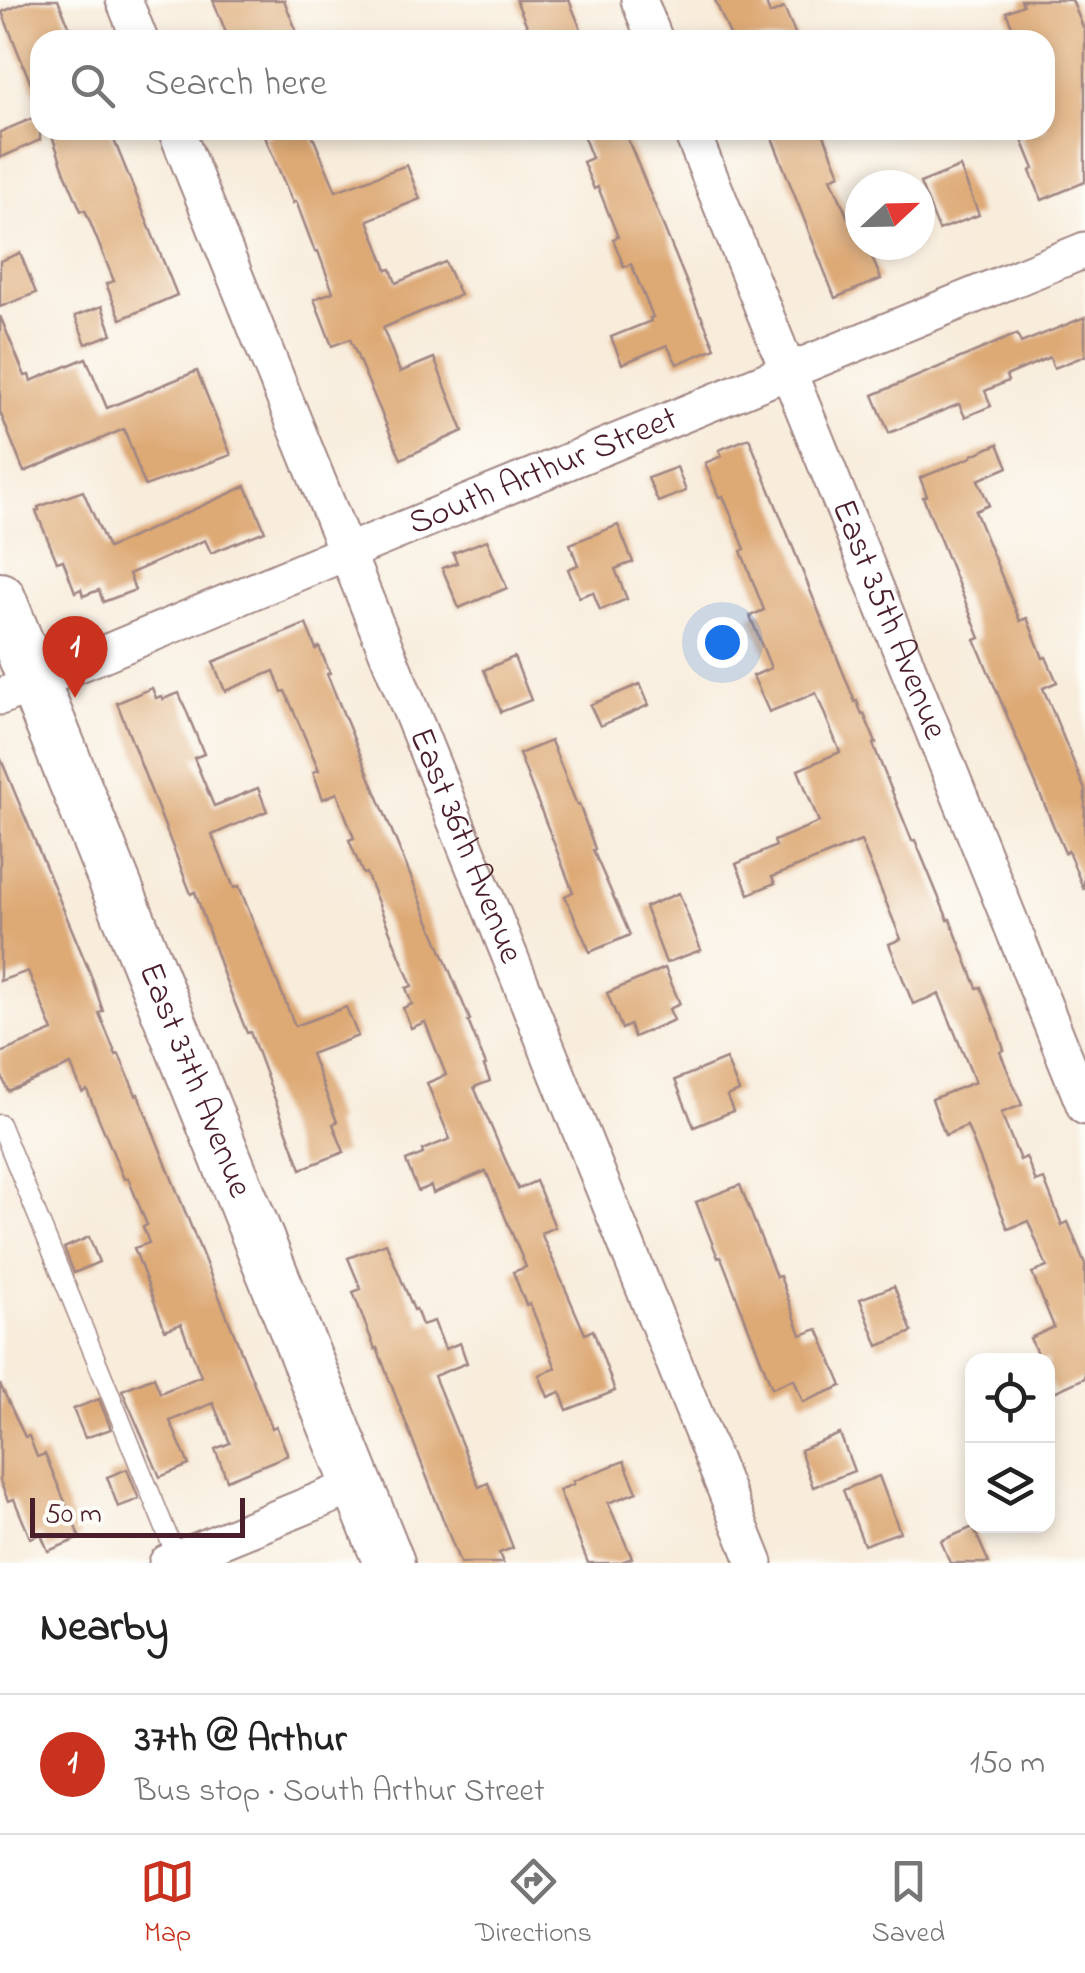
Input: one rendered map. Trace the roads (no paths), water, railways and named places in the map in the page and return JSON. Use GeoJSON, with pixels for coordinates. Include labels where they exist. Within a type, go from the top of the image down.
{"type":"FeatureCollection","features":[{"type":"Feature","properties":{"kind":"street"},"geometry":{"type":"LineString","coordinates":[[124,0],[136,30]]}},
{"type":"Feature","properties":{"kind":"street"},"geometry":{"type":"LineString","coordinates":[[640,0],[652,30]]}},
{"type":"Feature","properties":{"kind":"street","name":"East 36th Avenue"},"geometry":{"type":"LineString","coordinates":[[180,140],[755,1563]]}},
{"type":"Feature","properties":{"kind":"street","name":"East 35th Avenue"},"geometry":{"type":"LineString","coordinates":[[696,140],[1085,1108]]}},
{"type":"Feature","properties":{"kind":"street","name":"South Arthur Street"},"geometry":{"type":"LineString","coordinates":[[17,690],[1085,250]]}},
{"type":"Feature","properties":{"kind":"street","name":"East 37th Avenue"},"geometry":{"type":"LineString","coordinates":[[0,598],[17,690],[389,1563]]}},
{"type":"Feature","properties":{"kind":"street"},"geometry":{"type":"LineString","coordinates":[[174,1562],[357,1485]]}},
{"type":"Feature","properties":{"kind":"lane"},"geometry":{"type":"LineString","coordinates":[[0,1124],[174,1562]]}},
{"type":"Feature","properties":{"kind":"place","name":"37th @ Arthur"},"geometry":{"type":"Point","coordinates":[75,698]}}]}
